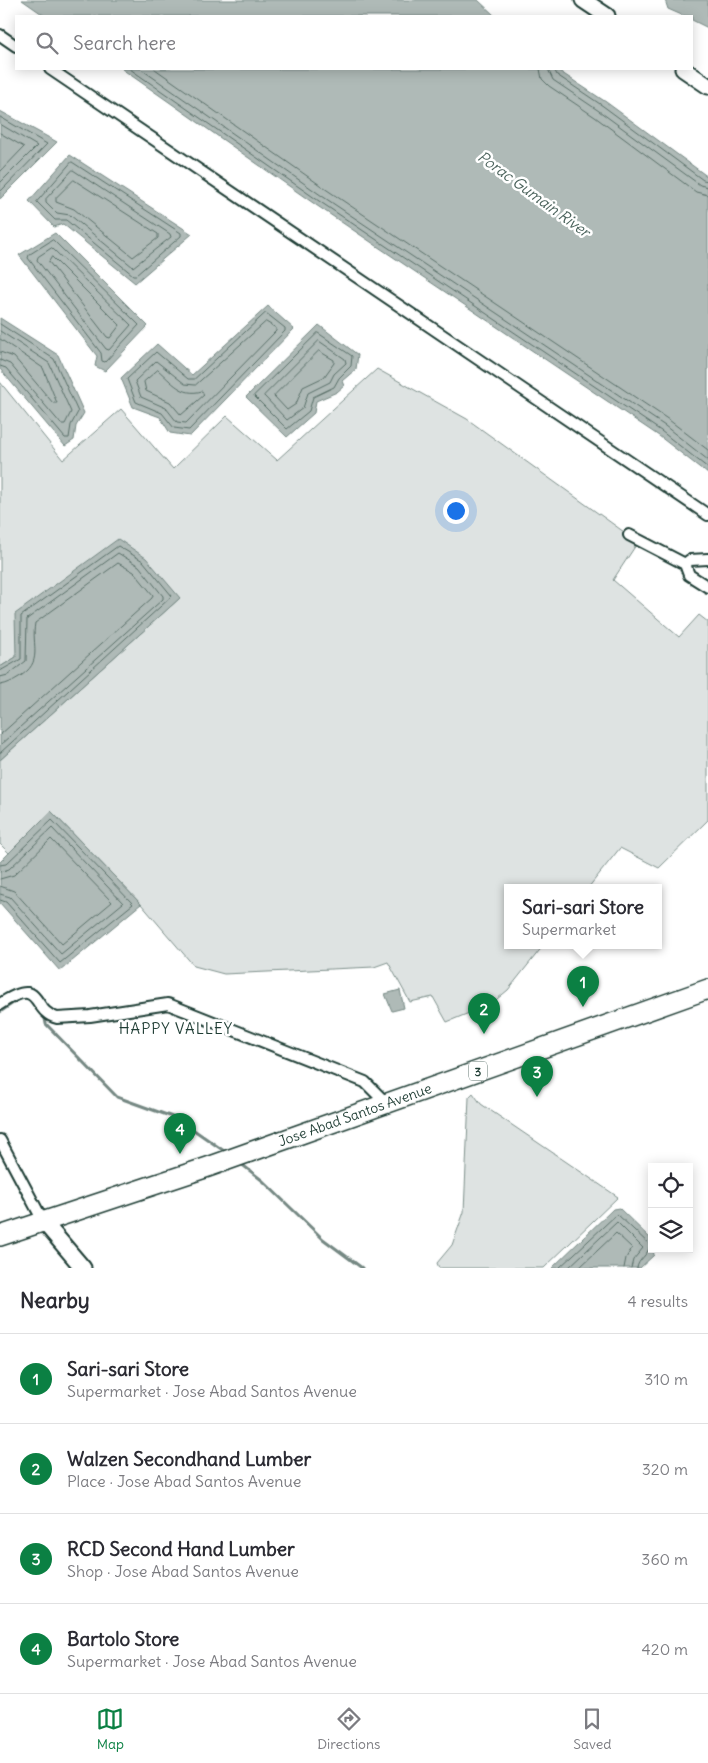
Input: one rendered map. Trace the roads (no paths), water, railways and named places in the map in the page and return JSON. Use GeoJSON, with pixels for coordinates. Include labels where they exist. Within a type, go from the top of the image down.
{"type":"FeatureCollection","features":[{"type":"Feature","properties":{"kind":"highway","name":"Jose Abad Santos Avenue"},"geometry":{"type":"LineString","coordinates":[[0,1236],[208,1167],[708,989]]}},
{"type":"Feature","properties":{"kind":"street"},"geometry":{"type":"LineString","coordinates":[[583,0],[606,15]]}},
{"type":"Feature","properties":{"kind":"street"},"geometry":{"type":"LineString","coordinates":[[0,34],[15,45]]}},
{"type":"Feature","properties":{"kind":"street"},"geometry":{"type":"LineString","coordinates":[[51,70],[708,515]]}},
{"type":"Feature","properties":{"kind":"street"},"geometry":{"type":"LineString","coordinates":[[684,70],[708,86]]}},
{"type":"Feature","properties":{"kind":"street"},"geometry":{"type":"LineString","coordinates":[[629,535],[686,564],[690,575],[708,587]]}},
{"type":"Feature","properties":{"kind":"street"},"geometry":{"type":"LineString","coordinates":[[686,564],[690,560],[708,560]]}},
{"type":"Feature","properties":{"kind":"street"},"geometry":{"type":"LineString","coordinates":[[0,1004],[13,995],[26,992],[34,997],[52,1017],[57,1018],[90,1016],[168,1004],[365,1082],[386,1103]]}},
{"type":"Feature","properties":{"kind":"street"},"geometry":{"type":"LineString","coordinates":[[0,1140],[43,1221],[83,1268]]}},
{"type":"Feature","properties":{"kind":"water"},"geometry":{"type":"Polygon","coordinates":[[[22,0],[478,0],[494,15],[44,15],[22,0]]]}},
{"type":"Feature","properties":{"kind":"water"},"geometry":{"type":"Polygon","coordinates":[[[665,0],[708,0],[708,28],[693,20],[693,15],[682,15],[668,9],[665,0]]]}},
{"type":"Feature","properties":{"kind":"water","name":"Porac Gumain River"},"geometry":{"type":"Polygon","coordinates":[[[123,70],[558,70],[606,102],[708,177],[708,474],[659,436],[316,205],[123,70]]]}},
{"type":"Feature","properties":{"kind":"water"},"geometry":{"type":"Polygon","coordinates":[[[0,111],[57,142],[0,199],[0,111]]]}},
{"type":"Feature","properties":{"kind":"water"},"geometry":{"type":"Polygon","coordinates":[[[70,155],[192,234],[135,283],[63,224],[54,227],[29,201],[70,155]]]}},
{"type":"Feature","properties":{"kind":"water"},"geometry":{"type":"Polygon","coordinates":[[[55,233],[148,326],[105,371],[95,366],[97,356],[19,255],[55,233]]]}},
{"type":"Feature","properties":{"kind":"water"},"geometry":{"type":"Polygon","coordinates":[[[268,306],[294,329],[190,436],[170,433],[160,417],[133,407],[121,378],[157,344],[192,375],[268,306]]]}},
{"type":"Feature","properties":{"kind":"water"},"geometry":{"type":"Polygon","coordinates":[[[0,318],[58,355],[84,413],[76,426],[74,440],[65,446],[0,369],[0,318]]]}},
{"type":"Feature","properties":{"kind":"water"},"geometry":{"type":"Polygon","coordinates":[[[319,325],[358,355],[356,369],[342,381],[344,386],[337,392],[316,401],[314,413],[287,437],[246,397],[319,325]]]}},
{"type":"Feature","properties":{"kind":"water"},"geometry":{"type":"Polygon","coordinates":[[[118,539],[146,558],[180,598],[0,760],[0,667],[16,657],[15,614],[118,539]]]}},
{"type":"Feature","properties":{"kind":"water"},"geometry":{"type":"Polygon","coordinates":[[[51,811],[141,904],[60,971],[0,903],[0,862],[51,811]]]}},
{"type":"Feature","properties":{"kind":"water"},"geometry":{"type":"Polygon","coordinates":[[[400,990],[404,1008],[392,1011],[385,994],[400,990]]]}},
{"type":"Feature","properties":{"kind":"water"},"geometry":{"type":"Polygon","coordinates":[[[619,1208],[648,1236],[648,1253],[654,1253],[654,1255],[640,1268],[552,1268],[613,1209],[619,1208]]]}},
{"type":"Feature","properties":{"kind":"waterway"},"geometry":{"type":"LineString","coordinates":[[0,1012],[19,999]]}},
{"type":"Feature","properties":{"kind":"waterway"},"geometry":{"type":"LineString","coordinates":[[44,1014],[46,1024],[117,1097],[178,1119],[227,1153]]}},
{"type":"Feature","properties":{"kind":"waterway"},"geometry":{"type":"LineString","coordinates":[[240,1163],[263,1181],[323,1239],[362,1268]]}},
{"type":"Feature","properties":{"kind":"place","name":"Sari-sari Store"},"geometry":{"type":"Point","coordinates":[583,1007]}},
{"type":"Feature","properties":{"kind":"place","name":"Walzen Secondhand Lumber"},"geometry":{"type":"Point","coordinates":[484,1034]}},
{"type":"Feature","properties":{"kind":"place","name":"RCD Second Hand Lumber"},"geometry":{"type":"Point","coordinates":[537,1097]}},
{"type":"Feature","properties":{"kind":"place","name":"Bartolo Store"},"geometry":{"type":"Point","coordinates":[180,1154]}},
{"type":"Feature","properties":{"kind":"district","name":"HAPPY VALLEY"},"geometry":{"type":"Point","coordinates":[176,1028]}}]}
